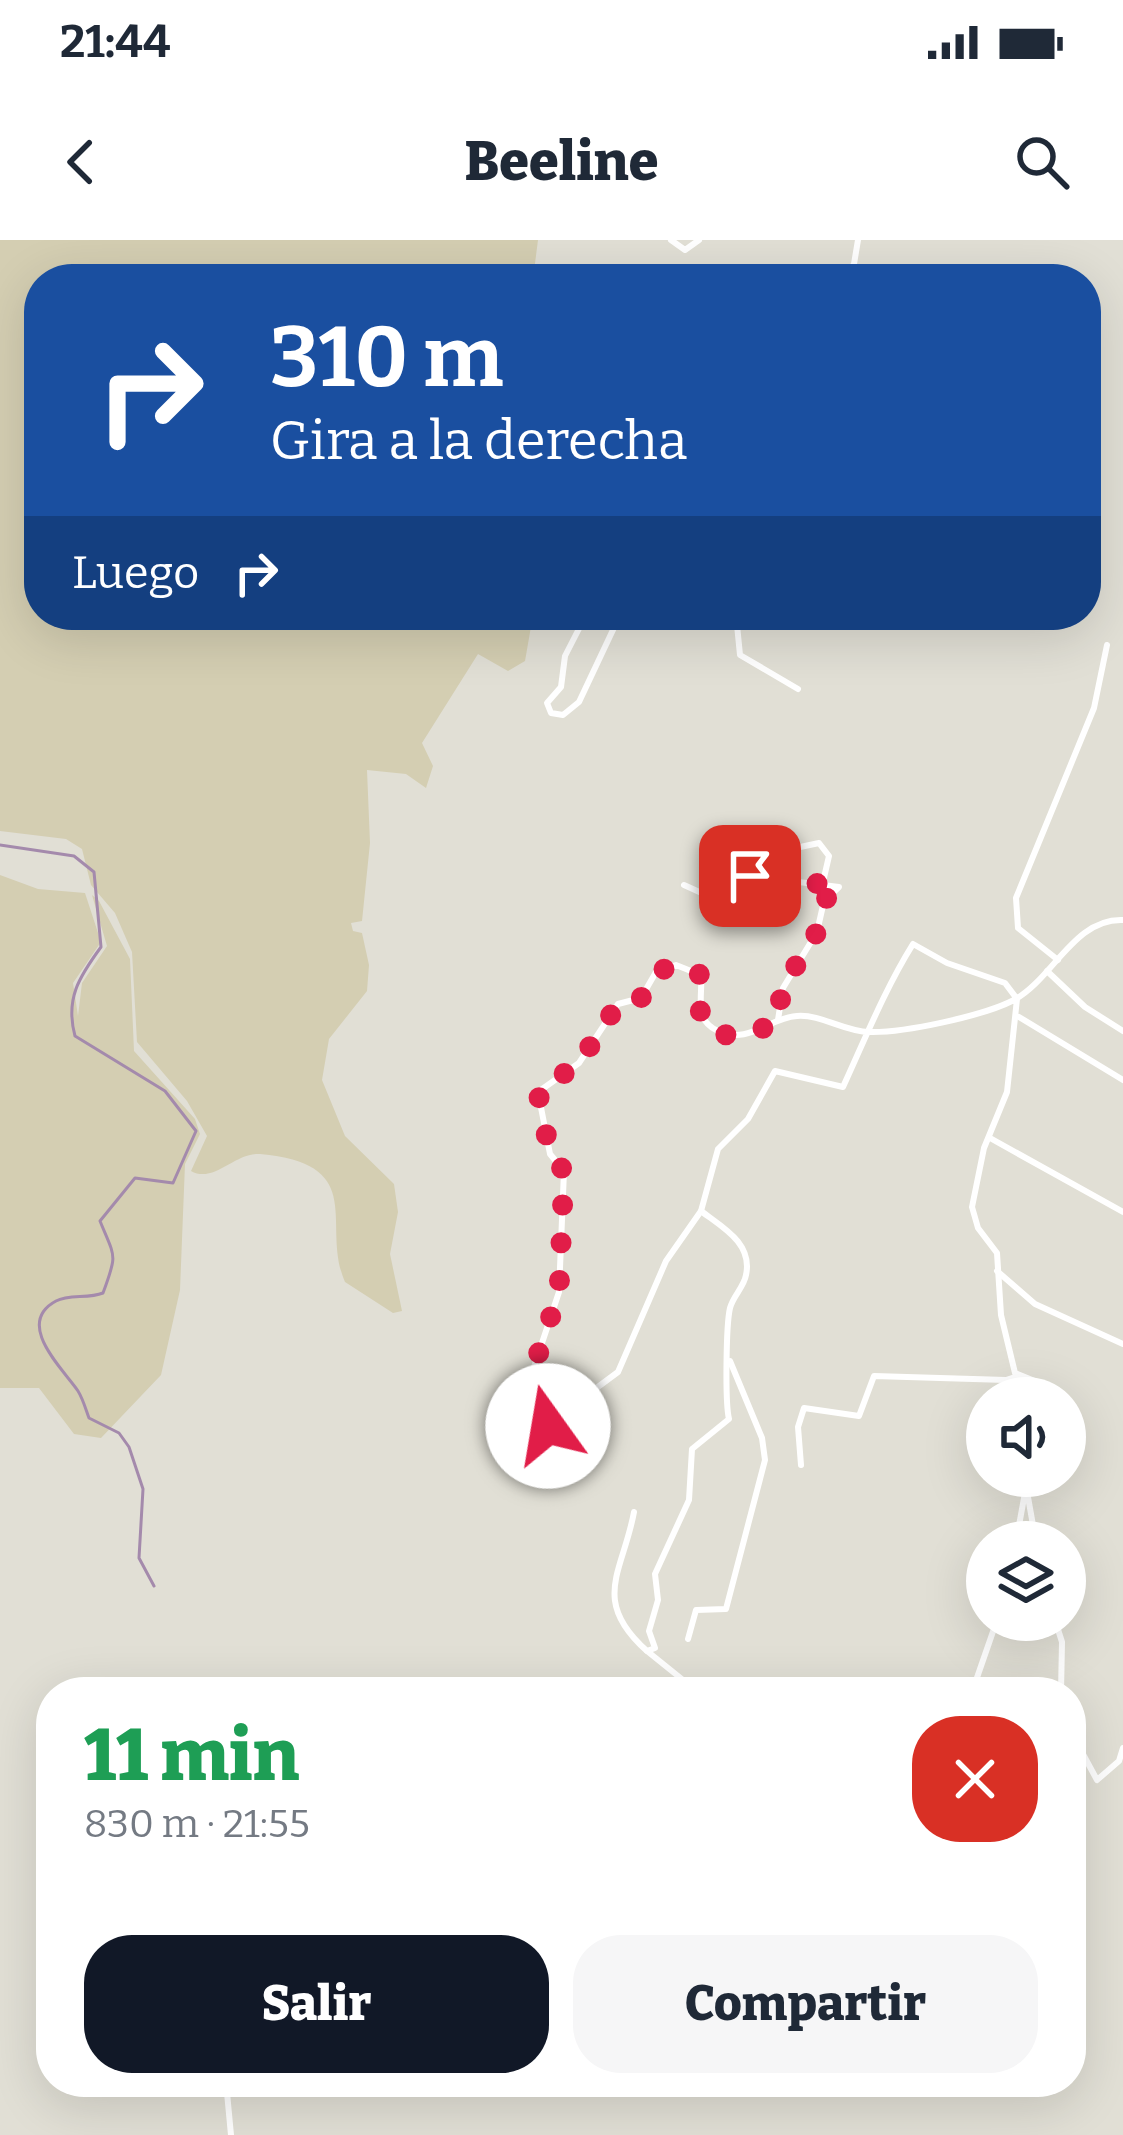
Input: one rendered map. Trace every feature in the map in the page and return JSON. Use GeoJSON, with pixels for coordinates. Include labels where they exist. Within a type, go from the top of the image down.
{"type":"FeatureCollection","features":[{"type":"Feature","properties":{"kind":"street"},"geometry":{"type":"LineString","coordinates":[[671,240],[685,250],[699,240]]}},
{"type":"Feature","properties":{"kind":"street"},"geometry":{"type":"LineString","coordinates":[[579,630],[566,656],[561,687],[547,703],[551,713],[563,715],[579,702],[613,630]]}},
{"type":"Feature","properties":{"kind":"street"},"geometry":{"type":"LineString","coordinates":[[738,630],[740,655],[798,689]]}},
{"type":"Feature","properties":{"kind":"street"},"geometry":{"type":"LineString","coordinates":[[1058,960],[1018,928],[1016,898],[1094,708],[1107,645]]}},
{"type":"Feature","properties":{"kind":"street"},"geometry":{"type":"LineString","coordinates":[[758,856],[819,843],[829,856],[823,882]]}},
{"type":"Feature","properties":{"kind":"street"},"geometry":{"type":"LineString","coordinates":[[684,885],[706,895],[750,876],[780,883],[836,883],[838,891],[824,901],[817,932],[782,988],[778,1020]]}},
{"type":"Feature","properties":{"kind":"street"},"geometry":{"type":"LineString","coordinates":[[1018,1376],[1004,1337],[994,1246],[976,1224],[972,1207],[988,1137],[1007,1092],[1018,1016],[1017,999],[1005,983],[947,963],[913,944],[868,1032],[843,1087],[776,1071],[748,1119],[718,1149],[701,1211],[666,1261],[618,1372],[587,1395],[567,1438],[546,1458],[548,1426],[534,1367],[559,1292],[564,1171],[550,1154],[538,1092],[579,1063],[618,1004],[641,998],[656,972],[676,965],[701,975],[699,1010],[705,1023],[719,1032],[758,1032],[778,1020],[800,1016],[868,1032],[977,1014],[1017,999],[1089,928],[1123,920]]}},
{"type":"Feature","properties":{"kind":"street"},"geometry":{"type":"LineString","coordinates":[[1047,971],[1123,1031]]}},
{"type":"Feature","properties":{"kind":"street"},"geometry":{"type":"LineString","coordinates":[[1018,1016],[1123,1080]]}},
{"type":"Feature","properties":{"kind":"street"},"geometry":{"type":"LineString","coordinates":[[988,1137],[1123,1212]]}},
{"type":"Feature","properties":{"kind":"street"},"geometry":{"type":"LineString","coordinates":[[646,1651],[655,1648],[649,1631],[658,1600],[655,1574],[689,1500],[692,1449],[729,1419],[724,1399],[728,1313],[746,1277],[746,1253],[730,1230],[701,1211]]}},
{"type":"Feature","properties":{"kind":"street"},"geometry":{"type":"LineString","coordinates":[[997,1270],[1035,1304],[1123,1344]]}},
{"type":"Feature","properties":{"kind":"street"},"geometry":{"type":"LineString","coordinates":[[688,1639],[696,1610],[727,1609],[765,1460],[762,1438],[729,1358]]}},
{"type":"Feature","properties":{"kind":"street"},"geometry":{"type":"LineString","coordinates":[[801,1465],[798,1426],[804,1408],[859,1417],[874,1376],[1021,1377]]}},
{"type":"Feature","properties":{"kind":"street"},"geometry":{"type":"LineString","coordinates":[[634,1512],[611,1583],[611,1599],[646,1651],[678,1677]]}},
{"type":"Feature","properties":{"kind":"street"},"geometry":{"type":"LineString","coordinates":[[977,1677],[990,1641]]}},
{"type":"Feature","properties":{"kind":"street"},"geometry":{"type":"LineString","coordinates":[[1061,1677],[1062,1641]]}},
{"type":"Feature","properties":{"kind":"street"},"geometry":{"type":"LineString","coordinates":[[1086,1760],[1097,1780],[1105,1779],[1123,1748]]}},
{"type":"Feature","properties":{"kind":"street"},"geometry":{"type":"LineString","coordinates":[[227,2097],[231,2135]]}},
{"type":"Feature","properties":{"kind":"shaded area"},"geometry":{"type":"Polygon","coordinates":[[[0,240],[538,240],[535,264],[24,264],[24,630],[530,630],[525,661],[508,671],[478,654],[422,743],[433,766],[426,788],[406,774],[367,770],[370,843],[362,921],[351,923],[353,931],[362,933],[369,965],[367,991],[329,1039],[322,1080],[345,1136],[394,1184],[398,1212],[390,1254],[402,1311],[393,1313],[345,1282],[334,1200],[329,1184],[316,1170],[260,1154],[208,1174],[191,1171],[207,1136],[187,1101],[137,1042],[132,952],[115,913],[91,885],[82,849],[66,839],[0,831],[0,240]]]}},
{"type":"Feature","properties":{"kind":"shaded area"},"geometry":{"type":"Polygon","coordinates":[[[0,875],[38,889],[85,893],[101,942],[73,983],[78,1016],[82,983],[107,946],[92,895],[99,901],[130,959],[134,1051],[195,1119],[200,1134],[185,1164],[180,1290],[161,1375],[101,1438],[74,1434],[39,1388],[0,1388],[0,875]]]}},
{"type":"Feature","properties":{"kind":"waterway"},"geometry":{"type":"LineString","coordinates":[[0,845],[74,856],[94,872],[101,947],[76,989],[75,1036],[165,1091],[196,1131],[173,1183],[135,1178],[100,1221],[113,1256],[103,1293],[56,1301],[39,1322],[46,1347],[78,1391],[89,1418],[119,1433],[129,1447],[143,1489],[139,1558],[154,1586]]}},
{"type":"Feature","properties":{"kind":"route"},"geometry":{"type":"LineString","coordinates":[[548,1426],[534,1367],[559,1292],[564,1171],[550,1154],[538,1092],[579,1063],[618,1004],[641,998],[656,972],[676,965],[701,975],[699,1010],[705,1023],[719,1032],[738,1036],[758,1032],[778,1020],[782,988],[817,932],[824,901],[838,886],[750,876]]}}]}
